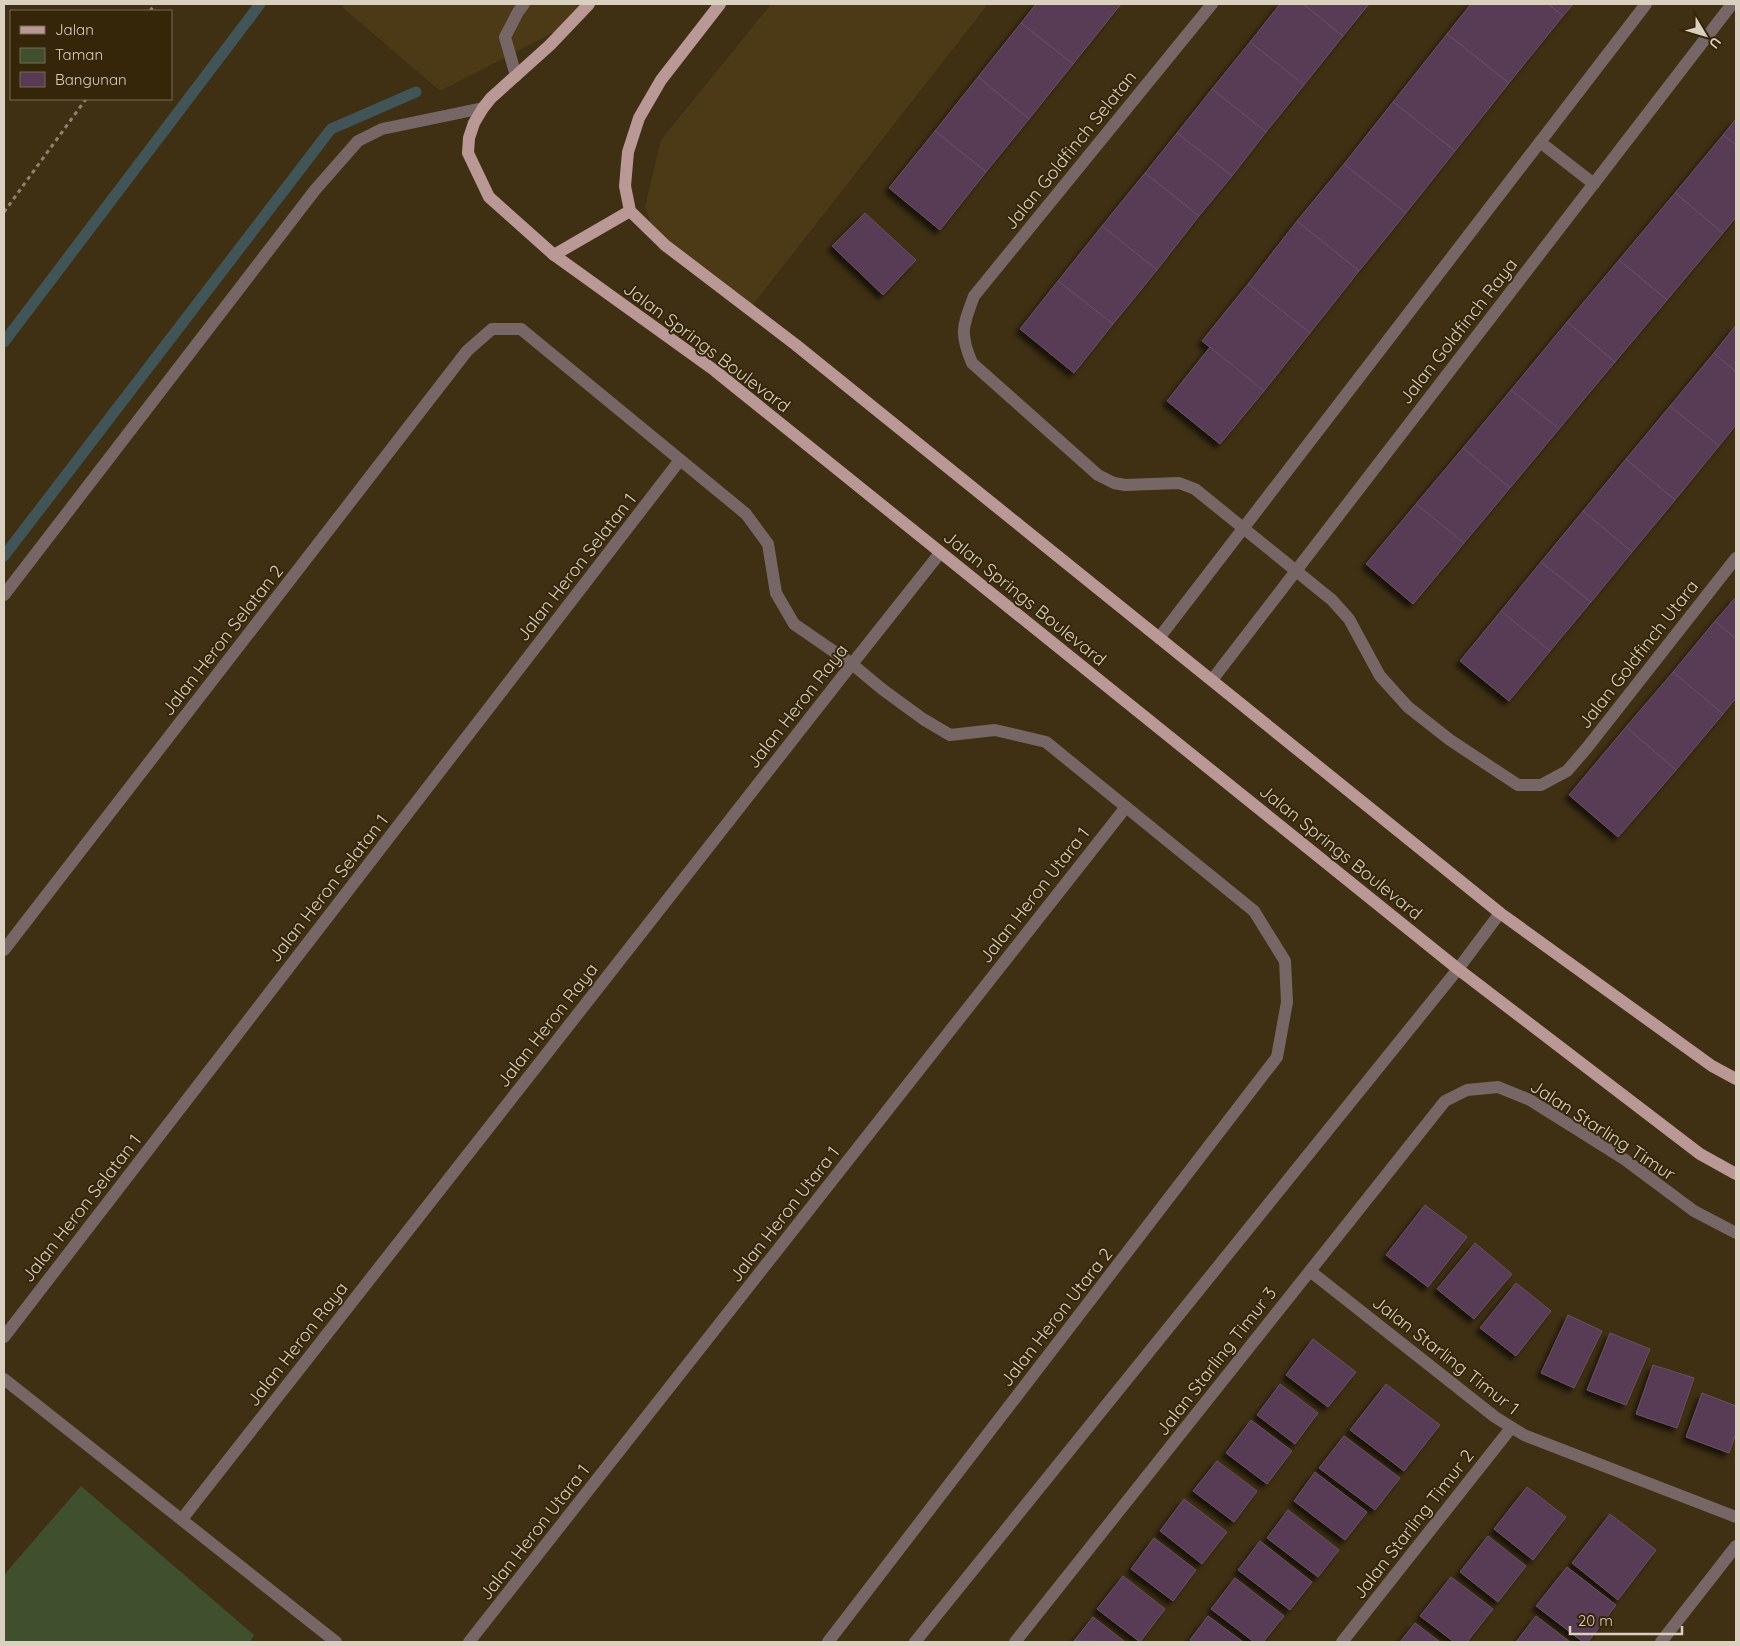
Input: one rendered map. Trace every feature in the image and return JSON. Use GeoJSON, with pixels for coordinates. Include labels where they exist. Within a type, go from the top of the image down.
{"type":"FeatureCollection","features":[{"type":"Feature","properties":{"kind":"main road","name":"Jalan Springs Boulevard"},"geometry":{"type":"LineString","coordinates":[[589,4],[550,45],[483,108],[474,123],[469,138],[468,153],[489,197],[554,255],[714,370],[940,554],[1458,969],[1700,1154],[1736,1174]]}},
{"type":"Feature","properties":{"kind":"main road"},"geometry":{"type":"LineString","coordinates":[[720,4],[661,80],[639,118],[628,152],[626,186],[630,211],[665,245],[796,344],[1500,913],[1712,1066],[1736,1080]]}},
{"type":"Feature","properties":{"kind":"main road"},"geometry":{"type":"LineString","coordinates":[[554,255],[630,211]]}},
{"type":"Feature","properties":{"kind":"street"},"geometry":{"type":"LineString","coordinates":[[516,76],[505,37],[524,4]]}},
{"type":"Feature","properties":{"kind":"street","name":"Jalan Goldfinch Selatan"},"geometry":{"type":"LineString","coordinates":[[964,324],[974,296],[1212,4]]}},
{"type":"Feature","properties":{"kind":"street"},"geometry":{"type":"LineString","coordinates":[[1159,638],[1646,4]]}},
{"type":"Feature","properties":{"kind":"street","name":"Jalan Goldfinch Raya"},"geometry":{"type":"LineString","coordinates":[[1212,680],[1732,4]]}},
{"type":"Feature","properties":{"kind":"street"},"geometry":{"type":"LineString","coordinates":[[4,595],[315,190],[358,141],[382,129],[483,108]]}},
{"type":"Feature","properties":{"kind":"street"},"geometry":{"type":"LineString","coordinates":[[1540,142],[1594,184]]}},
{"type":"Feature","properties":{"kind":"street","name":"Jalan Goldfinch Utara"},"geometry":{"type":"LineString","coordinates":[[964,324],[964,345],[972,363],[1098,474],[1114,483],[1125,485],[1179,483],[1195,489],[1332,600],[1350,619],[1380,676],[1408,707],[1450,740],[1518,786],[1541,785],[1566,771],[1592,741],[1736,558]]}},
{"type":"Feature","properties":{"kind":"street","name":"Jalan Heron Selatan 2"},"geometry":{"type":"LineString","coordinates":[[4,950],[467,351],[492,329],[521,329],[746,514],[768,544],[776,593],[794,624],[852,664]]}},
{"type":"Feature","properties":{"kind":"street","name":"Jalan Heron Selatan 1"},"geometry":{"type":"LineString","coordinates":[[4,1337],[680,460]]}},
{"type":"Feature","properties":{"kind":"street","name":"Jalan Heron Raya"},"geometry":{"type":"LineString","coordinates":[[182,1519],[940,554]]}},
{"type":"Feature","properties":{"kind":"street","name":"Jalan Heron Utara 2"},"geometry":{"type":"LineString","coordinates":[[828,1642],[1277,1057],[1286,1002],[1285,961],[1254,911],[1046,742],[995,730],[950,734],[916,714],[852,664]]}},
{"type":"Feature","properties":{"kind":"street","name":"Jalan Heron Utara 1"},"geometry":{"type":"LineString","coordinates":[[470,1642],[1126,807]]}},
{"type":"Feature","properties":{"kind":"street"},"geometry":{"type":"LineString","coordinates":[[916,1642],[1458,969],[1500,913]]}},
{"type":"Feature","properties":{"kind":"street","name":"Jalan Starling Timur"},"geometry":{"type":"LineString","coordinates":[[1445,1101],[1467,1090],[1498,1087],[1530,1100],[1624,1159],[1694,1211],[1736,1233]]}},
{"type":"Feature","properties":{"kind":"street","name":"Jalan Starling Timur 3"},"geometry":{"type":"LineString","coordinates":[[1015,1642],[1445,1101]]}},
{"type":"Feature","properties":{"kind":"street","name":"Jalan Starling Timur 1"},"geometry":{"type":"LineString","coordinates":[[1310,1271],[1495,1418],[1511,1428],[1736,1517]]}},
{"type":"Feature","properties":{"kind":"street"},"geometry":{"type":"LineString","coordinates":[[4,1379],[336,1642]]}},
{"type":"Feature","properties":{"kind":"street","name":"Jalan Starling Timur 2"},"geometry":{"type":"LineString","coordinates":[[1342,1642],[1511,1428]]}},
{"type":"Feature","properties":{"kind":"street"},"geometry":{"type":"LineString","coordinates":[[1661,1642],[1736,1546]]}},
{"type":"Feature","properties":{"kind":"path"},"geometry":{"type":"LineString","coordinates":[[4,212],[85,100]]}},
{"type":"Feature","properties":{"kind":"shaded area"},"geometry":{"type":"Polygon","coordinates":[[[345,4],[586,4],[570,24],[440,91],[342,7],[345,4]]]}},
{"type":"Feature","properties":{"kind":"shaded area"},"geometry":{"type":"Polygon","coordinates":[[[771,4],[988,4],[748,311],[658,249],[645,206],[661,140],[771,4]]]}},
{"type":"Feature","properties":{"kind":"green space"},"geometry":{"type":"Polygon","coordinates":[[[81,1486],[254,1635],[250,1642],[4,1642],[4,1575],[81,1486]]]}},
{"type":"Feature","properties":{"kind":"building"},"geometry":{"type":"Polygon","coordinates":[[[1036,4],[1121,4],[1073,64],[1021,23],[1036,4]]]}},
{"type":"Feature","properties":{"kind":"building"},"geometry":{"type":"Polygon","coordinates":[[[1280,4],[1303,4],[1343,36],[1304,85],[1250,42],[1280,4]]]}},
{"type":"Feature","properties":{"kind":"building"},"geometry":{"type":"Polygon","coordinates":[[[1303,4],[1369,4],[1343,36],[1303,4]]]}},
{"type":"Feature","properties":{"kind":"building"},"geometry":{"type":"Polygon","coordinates":[[[1471,4],[1548,4],[1563,16],[1509,83],[1447,34],[1471,4]]]}},
{"type":"Feature","properties":{"kind":"building"},"geometry":{"type":"Polygon","coordinates":[[[1548,4],[1573,4],[1563,16],[1548,4]]]}},
{"type":"Feature","properties":{"kind":"building"},"geometry":{"type":"Polygon","coordinates":[[[1021,23],[1073,64],[1029,119],[978,77],[1021,23]]]}},
{"type":"Feature","properties":{"kind":"building"},"geometry":{"type":"Polygon","coordinates":[[[1447,34],[1509,83],[1455,151],[1393,102],[1447,34]]]}},
{"type":"Feature","properties":{"kind":"building"},"geometry":{"type":"Polygon","coordinates":[[[1250,42],[1304,85],[1266,132],[1212,89],[1250,42]]]}},
{"type":"Feature","properties":{"kind":"building"},"geometry":{"type":"Polygon","coordinates":[[[978,77],[1029,119],[986,172],[935,131],[978,77]]]}},
{"type":"Feature","properties":{"kind":"building"},"geometry":{"type":"Polygon","coordinates":[[[1212,89],[1266,132],[1232,176],[1177,133],[1212,89]]]}},
{"type":"Feature","properties":{"kind":"building"},"geometry":{"type":"Polygon","coordinates":[[[1393,102],[1455,151],[1406,213],[1344,164],[1393,102]]]}},
{"type":"Feature","properties":{"kind":"building"},"geometry":{"type":"Polygon","coordinates":[[[1736,119],[1736,145],[1723,135],[1736,119]]]}},
{"type":"Feature","properties":{"kind":"building"},"geometry":{"type":"Polygon","coordinates":[[[935,131],[986,172],[940,230],[889,188],[935,131]]]}},
{"type":"Feature","properties":{"kind":"building"},"geometry":{"type":"Polygon","coordinates":[[[1177,133],[1232,176],[1199,216],[1145,173],[1177,133]]]}},
{"type":"Feature","properties":{"kind":"building"},"geometry":{"type":"Polygon","coordinates":[[[1723,135],[1736,145],[1736,217],[1723,233],[1675,193],[1723,135]]]}},
{"type":"Feature","properties":{"kind":"building"},"geometry":{"type":"Polygon","coordinates":[[[1344,164],[1406,213],[1359,271],[1297,221],[1344,164]]]}},
{"type":"Feature","properties":{"kind":"building"},"geometry":{"type":"Polygon","coordinates":[[[1145,173],[1199,216],[1157,270],[1102,226],[1145,173]]]}},
{"type":"Feature","properties":{"kind":"building"},"geometry":{"type":"Polygon","coordinates":[[[1675,193],[1723,233],[1667,300],[1619,260],[1675,193]]]}},
{"type":"Feature","properties":{"kind":"building"},"geometry":{"type":"Polygon","coordinates":[[[865,213],[916,260],[883,295],[832,246],[865,213]]]}},
{"type":"Feature","properties":{"kind":"building"},"geometry":{"type":"Polygon","coordinates":[[[1297,221],[1359,271],[1310,333],[1248,284],[1297,221]]]}},
{"type":"Feature","properties":{"kind":"building"},"geometry":{"type":"Polygon","coordinates":[[[1102,226],[1157,270],[1113,324],[1058,281],[1102,226]]]}},
{"type":"Feature","properties":{"kind":"building"},"geometry":{"type":"Polygon","coordinates":[[[1619,260],[1667,300],[1615,362],[1567,322],[1619,260]]]}},
{"type":"Feature","properties":{"kind":"building"},"geometry":{"type":"Polygon","coordinates":[[[1058,281],[1113,324],[1074,373],[1020,329],[1058,281]]]}},
{"type":"Feature","properties":{"kind":"building"},"geometry":{"type":"Polygon","coordinates":[[[1248,284],[1310,333],[1264,391],[1202,341],[1248,284]]]}},
{"type":"Feature","properties":{"kind":"building"},"geometry":{"type":"Polygon","coordinates":[[[1567,322],[1615,362],[1559,429],[1511,390],[1567,322]]]}},
{"type":"Feature","properties":{"kind":"building"},"geometry":{"type":"Polygon","coordinates":[[[1736,325],[1736,372],[1714,353],[1736,325]]]}},
{"type":"Feature","properties":{"kind":"building"},"geometry":{"type":"Polygon","coordinates":[[[1210,347],[1264,391],[1220,444],[1167,401],[1210,347]]]}},
{"type":"Feature","properties":{"kind":"building"},"geometry":{"type":"Polygon","coordinates":[[[1714,353],[1736,372],[1736,425],[1719,446],[1670,406],[1714,353]]]}},
{"type":"Feature","properties":{"kind":"building"},"geometry":{"type":"Polygon","coordinates":[[[1511,390],[1559,429],[1510,488],[1463,448],[1511,390]]]}},
{"type":"Feature","properties":{"kind":"building"},"geometry":{"type":"Polygon","coordinates":[[[1670,406],[1719,446],[1675,500],[1626,459],[1670,406]]]}},
{"type":"Feature","properties":{"kind":"building"},"geometry":{"type":"Polygon","coordinates":[[[1463,448],[1510,488],[1464,543],[1416,504],[1463,448]]]}},
{"type":"Feature","properties":{"kind":"building"},"geometry":{"type":"Polygon","coordinates":[[[1626,459],[1675,500],[1632,552],[1583,511],[1626,459]]]}},
{"type":"Feature","properties":{"kind":"building"},"geometry":{"type":"Polygon","coordinates":[[[1416,504],[1464,543],[1413,604],[1366,564],[1416,504]]]}},
{"type":"Feature","properties":{"kind":"building"},"geometry":{"type":"Polygon","coordinates":[[[1583,511],[1632,552],[1591,602],[1541,562],[1583,511]]]}},
{"type":"Feature","properties":{"kind":"building"},"geometry":{"type":"Polygon","coordinates":[[[1541,562],[1591,602],[1550,651],[1501,611],[1541,562]]]}},
{"type":"Feature","properties":{"kind":"building"},"geometry":{"type":"Polygon","coordinates":[[[1736,597],[1736,639],[1715,621],[1736,597]]]}},
{"type":"Feature","properties":{"kind":"building"},"geometry":{"type":"Polygon","coordinates":[[[1501,611],[1550,651],[1509,701],[1460,661],[1501,611]]]}},
{"type":"Feature","properties":{"kind":"building"},"geometry":{"type":"Polygon","coordinates":[[[1715,621],[1736,639],[1736,698],[1723,714],[1673,672],[1715,621]]]}},
{"type":"Feature","properties":{"kind":"building"},"geometry":{"type":"Polygon","coordinates":[[[1673,672],[1723,714],[1676,770],[1626,727],[1673,672]]]}},
{"type":"Feature","properties":{"kind":"building"},"geometry":{"type":"Polygon","coordinates":[[[1626,727],[1676,770],[1618,837],[1569,795],[1626,727]]]}},
{"type":"Feature","properties":{"kind":"building"},"geometry":{"type":"Polygon","coordinates":[[[1425,1205],[1467,1237],[1428,1287],[1386,1255],[1425,1205]]]}},
{"type":"Feature","properties":{"kind":"building"},"geometry":{"type":"Polygon","coordinates":[[[1475,1243],[1512,1274],[1474,1319],[1437,1289],[1475,1243]]]}},
{"type":"Feature","properties":{"kind":"building"},"geometry":{"type":"Polygon","coordinates":[[[1516,1283],[1551,1311],[1516,1356],[1480,1328],[1516,1283]]]}},
{"type":"Feature","properties":{"kind":"building"},"geometry":{"type":"Polygon","coordinates":[[[1568,1315],[1602,1331],[1574,1388],[1541,1373],[1568,1315]]]}},
{"type":"Feature","properties":{"kind":"building"},"geometry":{"type":"Polygon","coordinates":[[[1610,1333],[1650,1349],[1626,1405],[1587,1390],[1610,1333]]]}},
{"type":"Feature","properties":{"kind":"building"},"geometry":{"type":"Polygon","coordinates":[[[1313,1339],[1356,1372],[1328,1407],[1286,1375],[1313,1339]]]}},
{"type":"Feature","properties":{"kind":"building"},"geometry":{"type":"Polygon","coordinates":[[[1653,1365],[1694,1378],[1677,1428],[1636,1414],[1653,1365]]]}},
{"type":"Feature","properties":{"kind":"building"},"geometry":{"type":"Polygon","coordinates":[[[1280,1384],[1318,1413],[1295,1444],[1257,1415],[1280,1384]]]}},
{"type":"Feature","properties":{"kind":"building"},"geometry":{"type":"Polygon","coordinates":[[[1386,1384],[1440,1425],[1404,1471],[1350,1430],[1386,1384]]]}},
{"type":"Feature","properties":{"kind":"building"},"geometry":{"type":"Polygon","coordinates":[[[1702,1393],[1736,1406],[1736,1433],[1729,1453],[1686,1437],[1702,1393]]]}},
{"type":"Feature","properties":{"kind":"building"},"geometry":{"type":"Polygon","coordinates":[[[1251,1420],[1292,1451],[1267,1484],[1226,1453],[1251,1420]]]}},
{"type":"Feature","properties":{"kind":"building"},"geometry":{"type":"Polygon","coordinates":[[[1344,1436],[1400,1478],[1375,1510],[1319,1468],[1344,1436]]]}},
{"type":"Feature","properties":{"kind":"building"},"geometry":{"type":"Polygon","coordinates":[[[1217,1461],[1257,1491],[1234,1522],[1193,1491],[1217,1461]]]}},
{"type":"Feature","properties":{"kind":"building"},"geometry":{"type":"Polygon","coordinates":[[[1315,1472],[1367,1512],[1345,1540],[1294,1501],[1315,1472]]]}},
{"type":"Feature","properties":{"kind":"building"},"geometry":{"type":"Polygon","coordinates":[[[1527,1487],[1566,1517],[1533,1560],[1494,1529],[1527,1487]]]}},
{"type":"Feature","properties":{"kind":"building"},"geometry":{"type":"Polygon","coordinates":[[[1184,1499],[1227,1532],[1202,1564],[1160,1531],[1184,1499]]]}},
{"type":"Feature","properties":{"kind":"building"},"geometry":{"type":"Polygon","coordinates":[[[1288,1510],[1339,1550],[1318,1577],[1267,1538],[1288,1510]]]}},
{"type":"Feature","properties":{"kind":"building"},"geometry":{"type":"Polygon","coordinates":[[[1610,1514],[1656,1550],[1618,1600],[1572,1563],[1610,1514]]]}},
{"type":"Feature","properties":{"kind":"building"},"geometry":{"type":"Polygon","coordinates":[[[1488,1536],[1526,1566],[1498,1602],[1460,1572],[1488,1536]]]}},
{"type":"Feature","properties":{"kind":"building"},"geometry":{"type":"Polygon","coordinates":[[[1154,1538],[1196,1570],[1173,1601],[1131,1569],[1154,1538]]]}},
{"type":"Feature","properties":{"kind":"building"},"geometry":{"type":"Polygon","coordinates":[[[1260,1541],[1312,1582],[1290,1610],[1238,1570],[1260,1541]]]}},
{"type":"Feature","properties":{"kind":"building"},"geometry":{"type":"Polygon","coordinates":[[[1567,1567],[1616,1605],[1588,1642],[1583,1642],[1536,1606],[1567,1567]]]}},
{"type":"Feature","properties":{"kind":"building"},"geometry":{"type":"Polygon","coordinates":[[[1123,1576],[1165,1609],[1140,1642],[1097,1609],[1123,1576]]]}},
{"type":"Feature","properties":{"kind":"building"},"geometry":{"type":"Polygon","coordinates":[[[1451,1577],[1493,1609],[1467,1642],[1454,1642],[1420,1616],[1451,1577]]]}},
{"type":"Feature","properties":{"kind":"building"},"geometry":{"type":"Polygon","coordinates":[[[1235,1578],[1284,1616],[1263,1642],[1254,1642],[1211,1609],[1235,1578]]]}},
{"type":"Feature","properties":{"kind":"building"},"geometry":{"type":"Polygon","coordinates":[[[1208,1616],[1243,1642],[1192,1642],[1190,1640],[1208,1616]]]}},
{"type":"Feature","properties":{"kind":"building"},"geometry":{"type":"Polygon","coordinates":[[[1536,1616],[1570,1642],[1516,1642],[1536,1616]]]}},
{"type":"Feature","properties":{"kind":"building"},"geometry":{"type":"Polygon","coordinates":[[[1093,1617],[1125,1642],[1074,1641],[1093,1617]]]}},
{"type":"Feature","properties":{"kind":"building"},"geometry":{"type":"Polygon","coordinates":[[[1415,1623],[1440,1642],[1400,1642],[1415,1623]]]}},
{"type":"Feature","properties":{"kind":"waterway"},"geometry":{"type":"LineString","coordinates":[[4,342],[260,4]]}},
{"type":"Feature","properties":{"kind":"waterway"},"geometry":{"type":"LineString","coordinates":[[4,556],[331,129],[416,92]]}}]}
